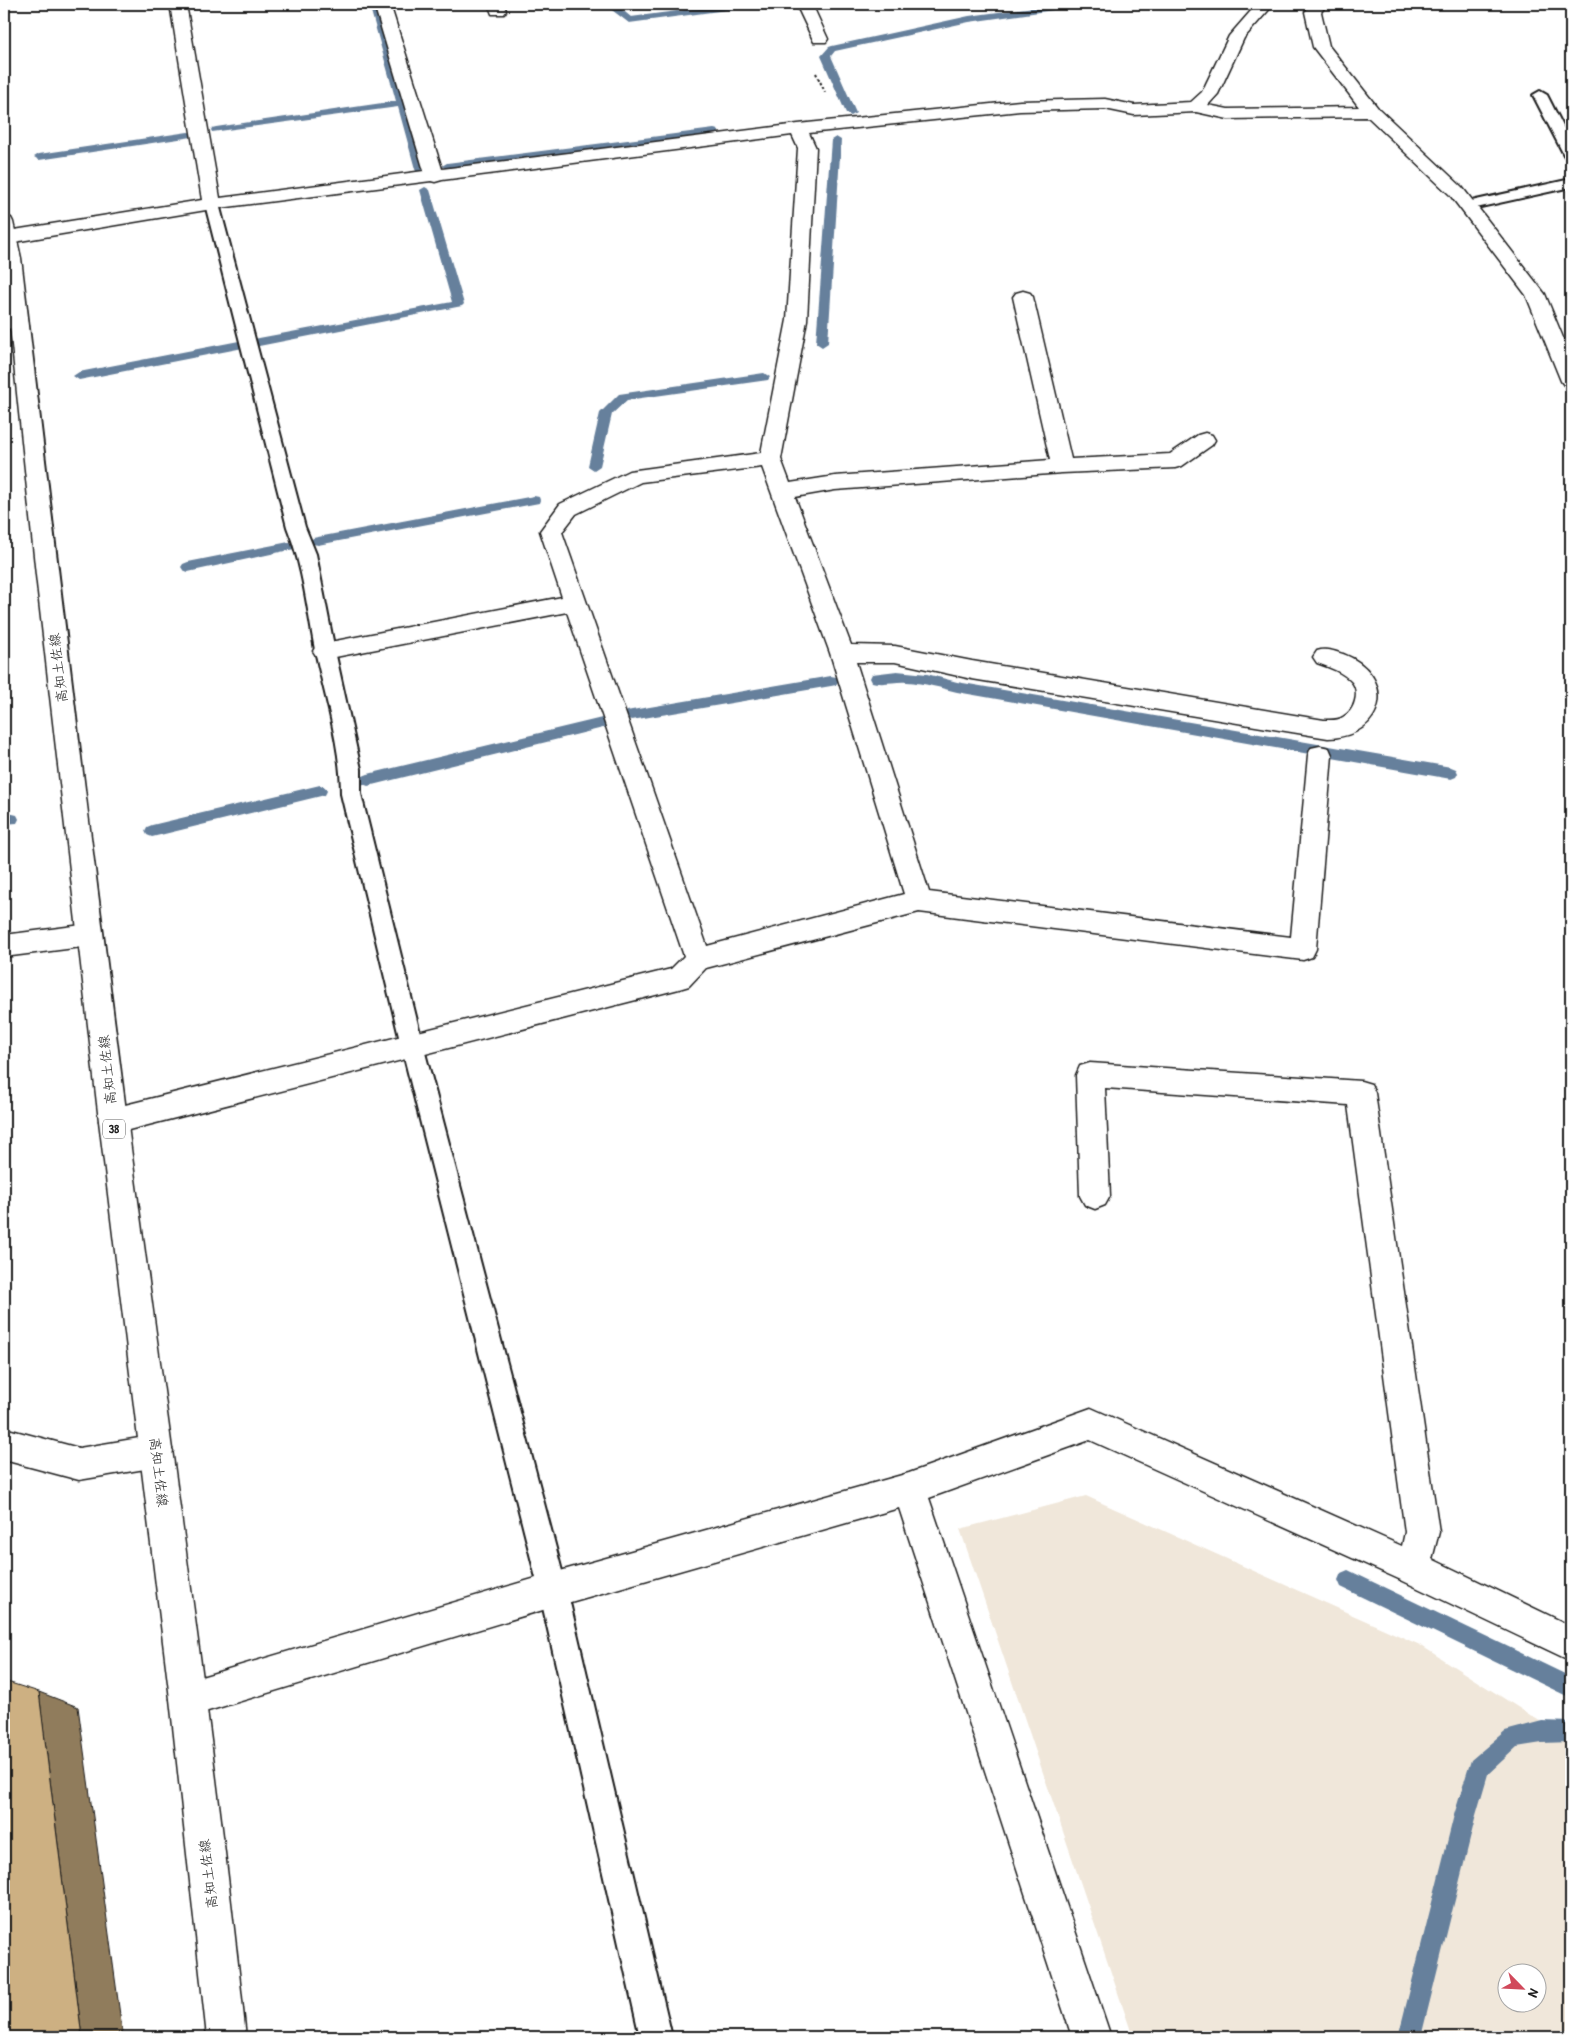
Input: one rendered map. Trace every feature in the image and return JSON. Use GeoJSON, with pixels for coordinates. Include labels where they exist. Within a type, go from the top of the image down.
{"type":"FeatureCollection","features":[{"type":"Feature","properties":{"kind":"street"},"geometry":{"type":"LineString","coordinates":[[178,4],[212,204]]}},
{"type":"Feature","properties":{"kind":"street"},"geometry":{"type":"LineString","coordinates":[[382,4],[435,177]]}},
{"type":"Feature","properties":{"kind":"street"},"geometry":{"type":"LineString","coordinates":[[804,4],[820,39]]}},
{"type":"Feature","properties":{"kind":"street"},"geometry":{"type":"LineString","coordinates":[[1196,107],[1209,94],[1237,36],[1266,4]]}},
{"type":"Feature","properties":{"kind":"street"},"geometry":{"type":"LineString","coordinates":[[1319,4],[1313,12],[1321,47],[1372,112],[1456,191],[1535,294],[1571,380]]}},
{"type":"Feature","properties":{"kind":"street"},"geometry":{"type":"LineString","coordinates":[[6,229],[435,177],[798,129],[1020,106],[1105,104],[1134,110],[1196,107],[1228,114],[1372,112]]}},
{"type":"Feature","properties":{"kind":"street"},"geometry":{"type":"LineString","coordinates":[[798,129],[807,148],[797,320],[770,459],[842,652],[919,901]]}},
{"type":"Feature","properties":{"kind":"street","name":"高知土佐線"},"geometry":{"type":"LineString","coordinates":[[6,229],[12,258],[11,322],[157,1451],[227,2037]]}},
{"type":"Feature","properties":{"kind":"street"},"geometry":{"type":"LineString","coordinates":[[1023,297],[1062,466]]}},
{"type":"Feature","properties":{"kind":"street"},"geometry":{"type":"LineString","coordinates":[[782,492],[835,483],[1062,466],[1175,461],[1205,440]]}},
{"type":"Feature","properties":{"kind":"street"},"geometry":{"type":"LineString","coordinates":[[698,959],[550,531],[568,509],[637,476],[770,459]]}},
{"type":"Feature","properties":{"kind":"street"},"geometry":{"type":"LineString","coordinates":[[325,651],[574,602]]}},
{"type":"Feature","properties":{"kind":"street"},"geometry":{"type":"LineString","coordinates":[[842,652],[895,654],[972,670],[1315,728],[1334,729],[1350,725],[1363,714],[1369,694],[1362,677],[1354,669],[1341,661],[1325,657]]}},
{"type":"Feature","properties":{"kind":"street"},"geometry":{"type":"LineString","coordinates":[[113,1121],[679,978],[698,959],[919,901],[1303,950],[1320,755]]}},
{"type":"Feature","properties":{"kind":"street"},"geometry":{"type":"LineString","coordinates":[[4,946],[90,934]]}},
{"type":"Feature","properties":{"kind":"street"},"geometry":{"type":"LineString","coordinates":[[1095,1196],[1090,1075],[1361,1093],[1422,1532],[1413,1568]]}},
{"type":"Feature","properties":{"kind":"street"},"geometry":{"type":"LineString","coordinates":[[188,1699],[553,1590],[909,1489],[1091,1424],[1413,1568],[1571,1644]]}},
{"type":"Feature","properties":{"kind":"street"},"geometry":{"type":"LineString","coordinates":[[4,1444],[79,1464],[157,1451]]}},
{"type":"Feature","properties":{"kind":"street"},"geometry":{"type":"LineString","coordinates":[[909,1489],[1092,2037]]}},
{"type":"Feature","properties":{"kind":"lane"},"geometry":{"type":"LineString","coordinates":[[1540,94],[1571,155]]}},
{"type":"Feature","properties":{"kind":"lane"},"geometry":{"type":"LineString","coordinates":[[1467,206],[1571,183]]}},
{"type":"Feature","properties":{"kind":"lane"},"geometry":{"type":"LineString","coordinates":[[212,204],[296,527],[307,554],[325,651],[352,768],[352,794],[412,1045],[553,1590],[656,2037]]}},
{"type":"Feature","properties":{"kind":"path"},"geometry":{"type":"LineString","coordinates":[[820,39],[809,57],[840,124]]}},
{"type":"Feature","properties":{"kind":"shaded area"},"geometry":{"type":"Polygon","coordinates":[[[1086,1496],[1420,1645],[1571,1741],[1571,2037],[1133,2037],[960,1529],[1086,1496]]]}},
{"type":"Feature","properties":{"kind":"building"},"geometry":{"type":"Polygon","coordinates":[[[4,1681],[39,1692],[82,2037],[4,2037],[4,1681]]]}},
{"type":"Feature","properties":{"kind":"waterway"},"geometry":{"type":"LineString","coordinates":[[374,4],[420,169]]}},
{"type":"Feature","properties":{"kind":"waterway"},"geometry":{"type":"LineString","coordinates":[[609,4],[629,20],[749,4]]}},
{"type":"Feature","properties":{"kind":"waterway"},"geometry":{"type":"LineString","coordinates":[[851,113],[826,56],[832,49],[969,19],[1074,4]]}},
{"type":"Feature","properties":{"kind":"waterway"},"geometry":{"type":"LineString","coordinates":[[216,130],[401,103]]}},
{"type":"Feature","properties":{"kind":"waterway"},"geometry":{"type":"LineString","coordinates":[[447,166],[714,132]]}},
{"type":"Feature","properties":{"kind":"waterway"},"geometry":{"type":"LineString","coordinates":[[39,157],[188,135]]}},
{"type":"Feature","properties":{"kind":"waterway"},"geometry":{"type":"LineString","coordinates":[[822,343],[836,140]]}},
{"type":"Feature","properties":{"kind":"waterway"},"geometry":{"type":"LineString","coordinates":[[259,342],[458,304],[425,190]]}},
{"type":"Feature","properties":{"kind":"waterway"},"geometry":{"type":"LineString","coordinates":[[79,376],[239,345]]}},
{"type":"Feature","properties":{"kind":"waterway"},"geometry":{"type":"LineString","coordinates":[[594,466],[606,413],[623,397],[764,377]]}},
{"type":"Feature","properties":{"kind":"waterway"},"geometry":{"type":"LineString","coordinates":[[318,541],[534,500]]}},
{"type":"Feature","properties":{"kind":"waterway"},"geometry":{"type":"LineString","coordinates":[[188,567],[289,546]]}},
{"type":"Feature","properties":{"kind":"waterway"},"geometry":{"type":"LineString","coordinates":[[877,678],[897,676],[917,678],[957,687],[1451,773]]}},
{"type":"Feature","properties":{"kind":"waterway"},"geometry":{"type":"LineString","coordinates":[[632,715],[831,681]]}},
{"type":"Feature","properties":{"kind":"waterway"},"geometry":{"type":"LineString","coordinates":[[368,780],[606,722]]}},
{"type":"Feature","properties":{"kind":"waterway"},"geometry":{"type":"LineString","coordinates":[[152,831],[320,791]]}},
{"type":"Feature","properties":{"kind":"waterway"},"geometry":{"type":"LineString","coordinates":[[4,818],[12,819]]}},
{"type":"Feature","properties":{"kind":"waterway"},"geometry":{"type":"LineString","coordinates":[[1348,1580],[1571,1688]]}},
{"type":"Feature","properties":{"kind":"waterway"},"geometry":{"type":"LineString","coordinates":[[1409,2037],[1465,1815],[1479,1768],[1512,1738],[1542,1732],[1571,1732]]}}]}
